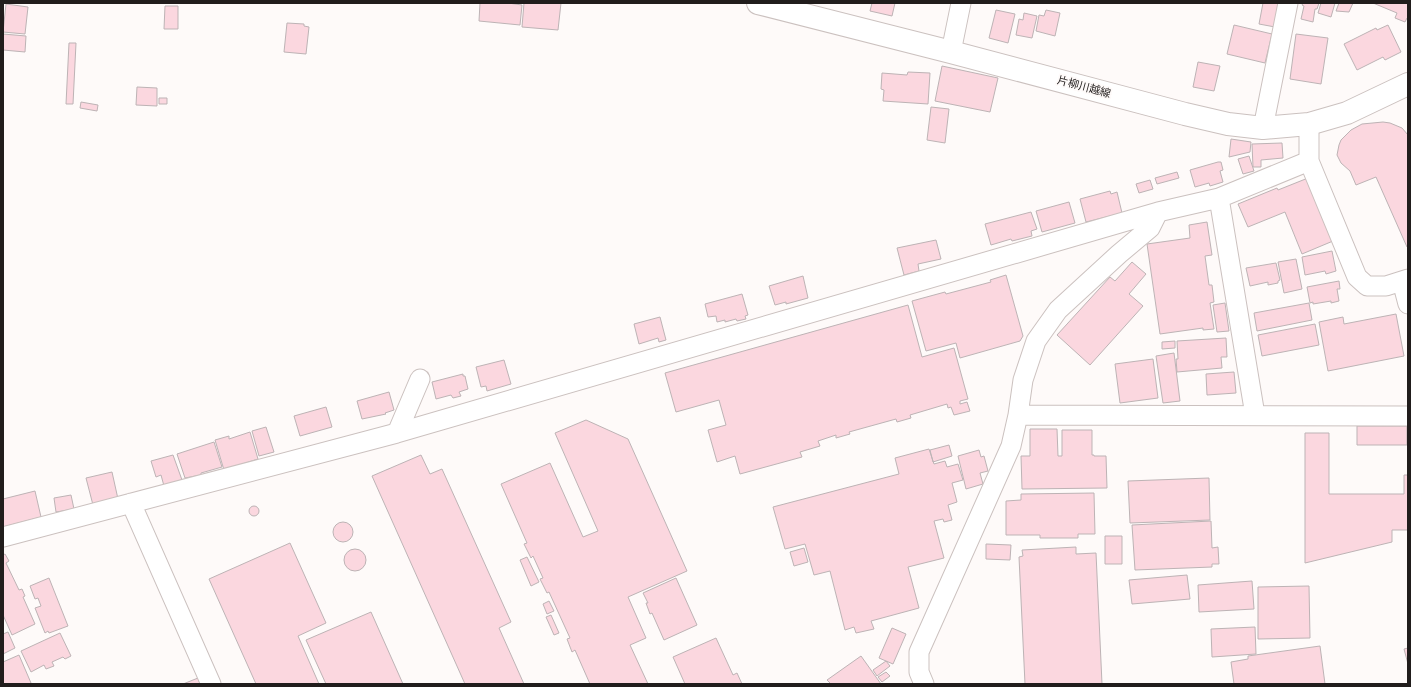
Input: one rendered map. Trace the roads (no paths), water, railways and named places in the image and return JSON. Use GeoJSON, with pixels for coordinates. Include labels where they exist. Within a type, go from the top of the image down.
{"type":"FeatureCollection","features":[{"type":"Feature","properties":{"kind":"main road","name":"片柳川越線"},"geometry":{"type":"LineString","coordinates":[[758,3],[1228,124],[1263,128],[1309,124],[1347,113],[1408,84]]}},
{"type":"Feature","properties":{"kind":"street"},"geometry":{"type":"LineString","coordinates":[[951,52],[961,3]]}},
{"type":"Feature","properties":{"kind":"street"},"geometry":{"type":"LineString","coordinates":[[1263,128],[1288,3]]}},
{"type":"Feature","properties":{"kind":"street"},"geometry":{"type":"LineString","coordinates":[[1309,124],[1309,161],[1357,277],[1367,286],[1386,286],[1405,280],[1408,304]]}},
{"type":"Feature","properties":{"kind":"street"},"geometry":{"type":"LineString","coordinates":[[3,537],[397,433],[1158,212],[1219,198],[1309,161]]}},
{"type":"Feature","properties":{"kind":"street"},"geometry":{"type":"LineString","coordinates":[[1219,198],[1255,416]]}},
{"type":"Feature","properties":{"kind":"street"},"geometry":{"type":"LineString","coordinates":[[924,684],[919,672],[919,652],[1011,446],[1018,416],[1023,380],[1036,341],[1058,310],[1119,254],[1150,228],[1158,212]]}},
{"type":"Feature","properties":{"kind":"street"},"geometry":{"type":"LineString","coordinates":[[397,433],[420,379]]}},
{"type":"Feature","properties":{"kind":"street"},"geometry":{"type":"LineString","coordinates":[[1018,416],[1408,416]]}},
{"type":"Feature","properties":{"kind":"street"},"geometry":{"type":"LineString","coordinates":[[131,503],[211,684]]}}]}
